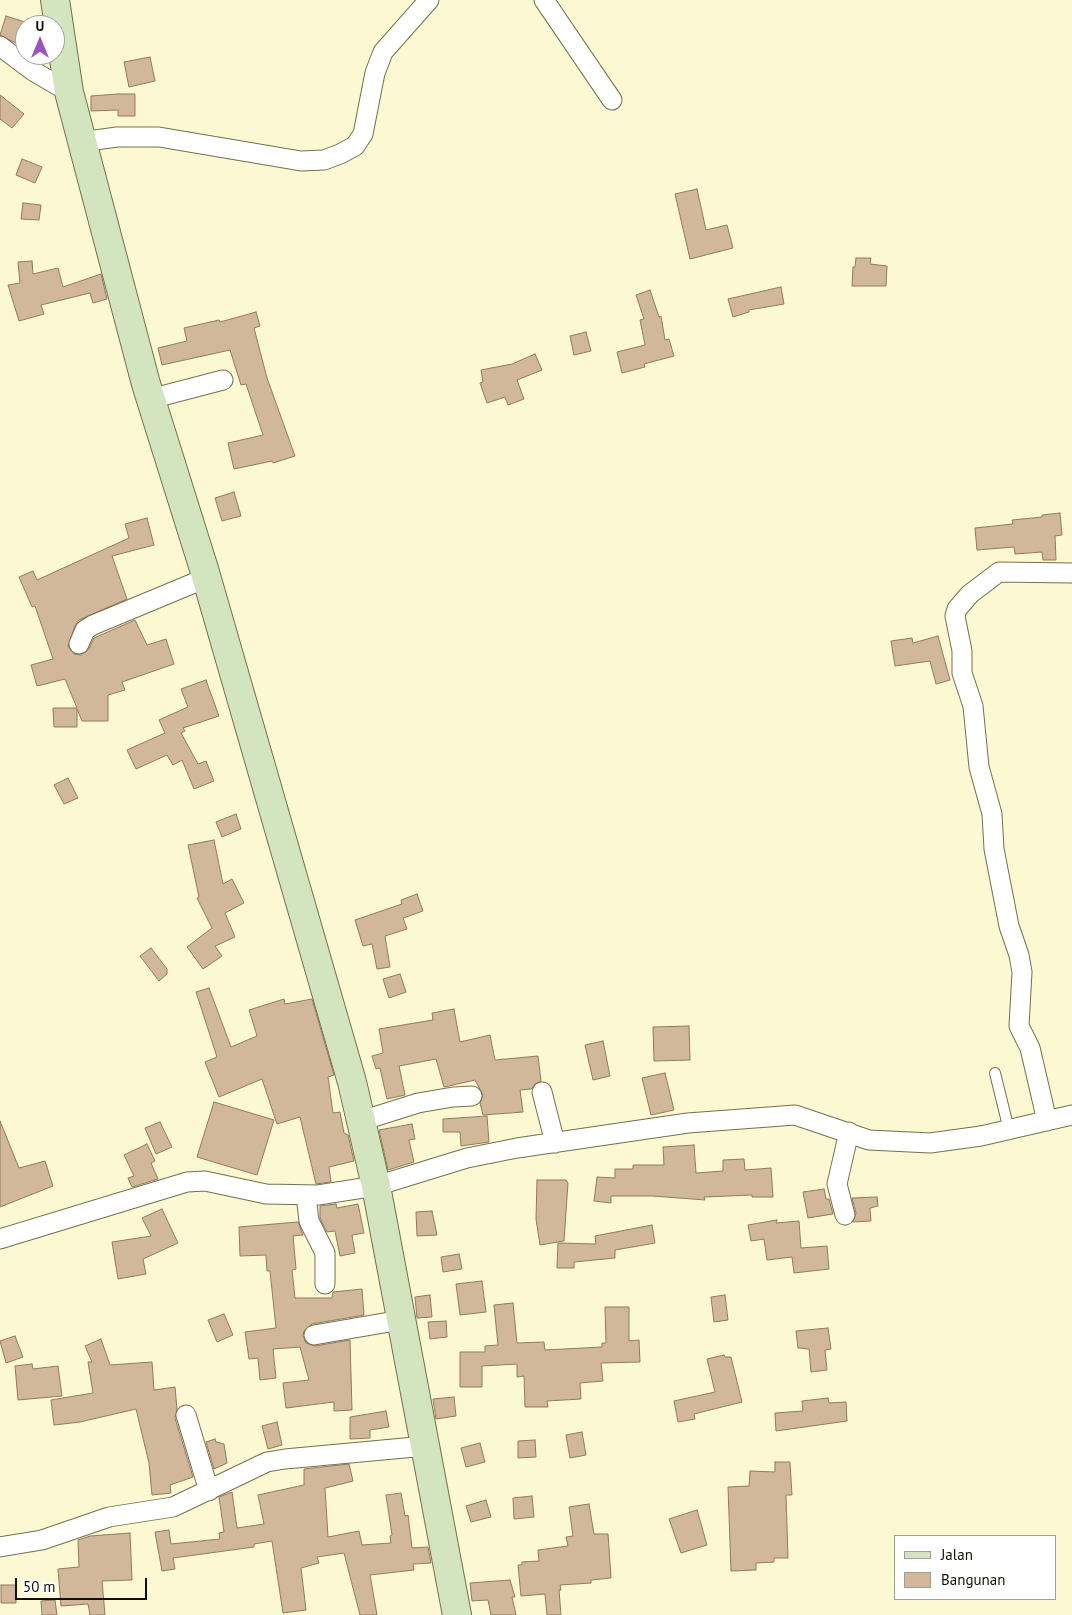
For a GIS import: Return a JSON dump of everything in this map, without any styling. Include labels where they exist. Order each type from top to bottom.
[{"type":"main road","points":[[55,0],[69,92],[150,399],[206,578],[304,912],[361,1121],[376,1186],[457,1615]]},
{"type":"street","points":[[81,142],[117,137],[160,137],[187,140],[268,157],[301,161],[324,160],[340,154],[354,146],[363,134],[375,73],[383,52],[429,0]]},
{"type":"street","points":[[544,0],[612,100]]},
{"type":"street","points":[[0,46],[33,72],[69,92]]},
{"type":"street","points":[[150,399],[223,380]]},
{"type":"street","points":[[1047,1121],[1030,1048],[1020,1026],[1022,981],[1020,964],[1009,926],[994,849],[992,814],[979,767],[973,706],[962,673],[962,651],[955,616],[961,603],[999,572],[1072,573]]},
{"type":"street","points":[[80,644],[85,630],[92,625],[206,578]]},
{"type":"street","points":[[542,1092],[554,1144]]},
{"type":"street","points":[[361,1121],[418,1103],[472,1096]]},
{"type":"street","points":[[0,1239],[86,1215],[166,1187],[196,1181],[266,1194],[307,1206],[467,1158],[517,1148],[688,1123],[781,1115],[806,1117],[846,1140],[930,1143],[1009,1130],[1072,1116]]},
{"type":"street","points":[[845,1215],[837,1184],[846,1140]]},
{"type":"street","points":[[307,1206],[325,1253],[325,1284]]},
{"type":"street","points":[[314,1334],[401,1320]]},
{"type":"street","points":[[186,1415],[209,1491]]},
{"type":"street","points":[[0,1547],[42,1540],[109,1517],[173,1508],[267,1462],[426,1446]]},
{"type":"lane","points":[[995,1073],[1009,1130]]},
{"type":"building","points":[[6,16],[15,19],[15,43],[0,35]]},
{"type":"building","points":[[150,57],[155,81],[129,87],[124,62]]},
{"type":"building","points":[[135,94],[135,116],[118,116],[118,110],[91,111],[91,96]]},
{"type":"building","points":[[0,95],[24,114],[12,128],[0,119]]},
{"type":"building","points":[[22,159],[42,167],[35,183],[16,175]]},
{"type":"building","points":[[697,189],[706,230],[727,225],[733,248],[690,259],[675,194]]},
{"type":"building","points":[[23,203],[41,205],[39,220],[21,219]]},
{"type":"building","points":[[856,258],[871,258],[870,264],[887,266],[886,286],[852,286],[853,267],[855,267]]},
{"type":"building","points":[[32,261],[33,274],[58,268],[63,287],[101,274],[107,299],[93,303],[90,293],[41,305],[44,314],[19,321],[8,285],[20,283],[18,262]]},
{"type":"building","points":[[781,287],[784,304],[749,310],[749,312],[733,317],[728,299]]},
{"type":"building","points":[[650,290],[659,317],[661,316],[665,340],[669,339],[674,356],[644,364],[645,367],[622,373],[617,352],[645,345],[640,320],[644,319],[636,295]]},
{"type":"building","points":[[256,312],[260,326],[254,328],[267,378],[295,456],[273,463],[272,461],[234,469],[228,443],[263,435],[246,384],[241,385],[230,350],[162,365],[158,348],[187,341],[184,328],[219,320],[220,322]]},
{"type":"building","points":[[586,332],[591,351],[574,355],[570,336]]},
{"type":"building","points":[[535,354],[542,370],[517,380],[524,399],[508,405],[505,397],[487,403],[480,383],[483,382],[481,370],[512,364]]},
{"type":"building","points":[[234,492],[241,516],[222,521],[215,498]]},
{"type":"building","points":[[1060,513],[1062,535],[1055,536],[1056,560],[1043,560],[1042,552],[1015,554],[1014,547],[977,550],[975,528],[1013,524],[1012,520]]},
{"type":"building","points":[[147,518],[154,545],[112,556],[127,599],[79,620],[68,646],[74,654],[81,655],[89,649],[94,638],[135,620],[147,645],[166,639],[174,664],[122,682],[125,690],[108,695],[108,721],[82,721],[77,709],[77,727],[54,727],[53,708],[77,708],[65,679],[37,686],[31,665],[53,659],[35,606],[32,607],[19,577],[33,571],[37,580],[129,538],[125,524]]},
{"type":"building","points":[[938,636],[950,680],[936,684],[930,661],[895,666],[891,641],[912,638],[913,643]]},
{"type":"building","points":[[206,680],[219,716],[183,728],[185,731],[181,733],[198,764],[206,761],[214,781],[194,789],[182,760],[173,765],[167,755],[136,769],[127,750],[165,733],[159,720],[188,707],[181,689]]},
{"type":"building","points":[[68,778],[78,798],[64,804],[54,785]]},
{"type":"building","points":[[236,814],[241,829],[222,837],[216,822]]},
{"type":"building","points":[[214,840],[223,884],[232,879],[244,903],[225,913],[235,937],[215,946],[222,956],[203,969],[187,947],[212,928],[197,898],[199,897],[188,845]]},
{"type":"building","points":[[417,894],[423,911],[403,918],[407,929],[385,936],[390,967],[377,969],[372,944],[363,946],[355,920],[402,904],[401,900]]},
{"type":"building","points":[[151,948],[167,969],[167,974],[159,981],[140,956]]},
{"type":"building","points":[[400,974],[406,992],[389,998],[383,979]]},
{"type":"building","points":[[209,988],[231,1047],[257,1036],[249,1010],[284,999],[285,1004],[312,999],[334,1075],[328,1077],[333,1113],[340,1112],[344,1133],[348,1135],[354,1161],[329,1167],[331,1182],[316,1184],[300,1117],[277,1124],[262,1079],[219,1097],[205,1062],[217,1057],[196,992]]},
{"type":"building","points":[[454,1009],[460,1042],[490,1035],[495,1060],[538,1056],[541,1081],[531,1089],[520,1090],[523,1112],[483,1115],[480,1103],[483,1095],[475,1080],[444,1087],[436,1059],[399,1066],[405,1095],[387,1099],[380,1068],[376,1069],[372,1056],[383,1053],[379,1029],[433,1020],[432,1013]]},
{"type":"building","points":[[689,1026],[690,1060],[654,1061],[653,1027]]},
{"type":"building","points":[[603,1041],[610,1076],[593,1080],[585,1045]]},
{"type":"building","points":[[665,1073],[674,1110],[651,1115],[642,1078]]},
{"type":"building","points":[[214,1102],[274,1120],[257,1175],[197,1157]]},
{"type":"building","points":[[487,1116],[489,1142],[461,1146],[460,1132],[443,1132],[443,1119]]},
{"type":"building","points":[[0,1121],[19,1168],[45,1161],[53,1186],[0,1207]]},
{"type":"building","points":[[160,1122],[172,1147],[156,1154],[145,1128]]},
{"type":"building","points":[[412,1124],[415,1139],[409,1140],[414,1162],[388,1170],[379,1130]]},
{"type":"building","points":[[147,1144],[155,1161],[151,1163],[158,1179],[132,1187],[128,1178],[134,1176],[124,1155]]},
{"type":"building","points":[[694,1145],[696,1173],[723,1171],[723,1160],[744,1159],[745,1170],[771,1168],[773,1197],[752,1197],[752,1195],[704,1197],[705,1200],[653,1196],[611,1196],[611,1203],[594,1201],[597,1177],[615,1178],[615,1169],[633,1169],[633,1165],[664,1165],[663,1147]]},
{"type":"building","points":[[537,1180],[566,1180],[568,1183],[564,1241],[540,1245],[536,1219]]},
{"type":"building","points":[[824,1189],[826,1199],[829,1199],[833,1214],[808,1218],[803,1192]]},
{"type":"building","points":[[877,1197],[878,1206],[870,1208],[871,1221],[853,1222],[856,1213],[852,1198]]},
{"type":"building","points":[[336,1204],[337,1208],[358,1204],[364,1233],[352,1235],[355,1253],[340,1256],[335,1231],[327,1232],[320,1218],[320,1206]]},
{"type":"building","points":[[162,1209],[178,1243],[143,1259],[146,1274],[118,1279],[112,1242],[151,1236],[142,1218]]},
{"type":"building","points":[[432,1211],[437,1235],[417,1236],[416,1212]]},
{"type":"building","points":[[777,1220],[776,1223],[799,1221],[801,1248],[827,1246],[829,1269],[794,1273],[792,1257],[767,1260],[764,1239],[751,1241],[748,1225]]},
{"type":"building","points":[[298,1222],[303,1235],[293,1236],[296,1269],[292,1270],[295,1298],[332,1298],[333,1292],[362,1289],[364,1315],[312,1324],[304,1331],[303,1336],[306,1343],[315,1346],[350,1340],[352,1410],[334,1411],[334,1402],[286,1408],[283,1383],[309,1380],[300,1347],[273,1349],[276,1378],[260,1380],[258,1358],[249,1359],[245,1332],[276,1328],[270,1271],[267,1271],[266,1255],[240,1256],[239,1227]]},
{"type":"building","points":[[652,1225],[655,1243],[615,1250],[615,1258],[574,1262],[574,1268],[557,1268],[558,1243],[596,1244],[595,1236]]},
{"type":"building","points":[[459,1254],[462,1269],[443,1272],[441,1257]]},
{"type":"building","points":[[482,1281],[486,1312],[460,1315],[456,1284]]},
{"type":"building","points":[[430,1295],[432,1317],[417,1318],[415,1297]]},
{"type":"building","points":[[725,1295],[728,1320],[714,1322],[711,1297]]},
{"type":"building","points":[[513,1303],[517,1343],[544,1342],[545,1350],[602,1347],[602,1343],[606,1343],[605,1307],[629,1307],[629,1341],[639,1340],[640,1362],[601,1363],[603,1381],[580,1383],[581,1399],[547,1401],[548,1407],[525,1407],[524,1376],[517,1377],[517,1364],[482,1366],[482,1387],[460,1387],[460,1352],[485,1352],[485,1346],[498,1345],[494,1305]]},
{"type":"building","points":[[224,1314],[233,1335],[217,1342],[208,1320]]},
{"type":"building","points":[[446,1321],[447,1337],[430,1339],[428,1322]]},
{"type":"building","points":[[828,1328],[831,1349],[825,1350],[827,1370],[811,1372],[809,1349],[798,1348],[796,1331]]},
{"type":"building","points":[[15,1336],[23,1357],[6,1363],[0,1341]]},
{"type":"building","points":[[101,1339],[110,1365],[152,1362],[154,1390],[175,1387],[177,1409],[175,1418],[193,1477],[170,1485],[171,1493],[152,1495],[149,1463],[136,1409],[80,1422],[54,1425],[51,1400],[93,1393],[88,1362],[92,1362],[85,1346]]},
{"type":"building","points":[[724,1355],[725,1357],[731,1357],[742,1402],[694,1414],[695,1419],[678,1422],[674,1401],[715,1392],[707,1359]]},
{"type":"building","points":[[32,1364],[33,1369],[58,1366],[62,1396],[18,1400],[15,1366]]},
{"type":"building","points":[[454,1397],[456,1416],[436,1419],[433,1399]]},
{"type":"building","points":[[828,1398],[829,1403],[846,1402],[847,1421],[776,1431],[775,1413],[803,1411],[802,1401]]},
{"type":"building","points":[[386,1411],[389,1427],[370,1430],[370,1438],[350,1439],[350,1417]]},
{"type":"building","points":[[277,1422],[282,1445],[268,1449],[262,1426]]},
{"type":"building","points":[[582,1432],[586,1455],[570,1458],[566,1435]]},
{"type":"building","points":[[215,1439],[216,1442],[224,1444],[227,1463],[214,1469],[206,1442]]},
{"type":"building","points":[[535,1440],[536,1457],[518,1458],[518,1441]]},
{"type":"building","points":[[480,1443],[485,1462],[466,1467],[461,1448]]},
{"type":"building","points":[[775,1462],[790,1462],[792,1495],[786,1495],[788,1558],[774,1558],[774,1562],[756,1563],[756,1570],[731,1571],[728,1487],[749,1486],[750,1471],[775,1472]]},
{"type":"building","points":[[349,1464],[353,1481],[325,1488],[328,1537],[359,1531],[362,1545],[391,1543],[390,1536],[392,1535],[386,1495],[401,1493],[405,1516],[408,1515],[412,1548],[428,1547],[431,1563],[413,1564],[414,1570],[370,1575],[377,1615],[360,1615],[344,1553],[317,1557],[319,1563],[301,1568],[306,1610],[283,1613],[272,1541],[254,1544],[254,1547],[173,1558],[175,1569],[162,1571],[155,1532],[169,1530],[171,1544],[220,1539],[219,1533],[224,1532],[219,1497],[232,1492],[237,1528],[264,1524],[258,1495],[304,1485],[304,1469]]},
{"type":"building","points":[[532,1496],[534,1517],[514,1519],[513,1498]]},
{"type":"building","points":[[486,1500],[491,1517],[471,1522],[466,1506]]},
{"type":"building","points":[[589,1504],[594,1534],[608,1534],[611,1578],[591,1580],[591,1583],[560,1585],[561,1615],[547,1615],[545,1594],[521,1596],[518,1565],[522,1565],[522,1562],[539,1561],[538,1550],[568,1546],[566,1537],[573,1536],[569,1507]]},
{"type":"building","points":[[697,1510],[707,1545],[681,1553],[669,1519]]},
{"type":"building","points":[[130,1533],[132,1580],[102,1581],[105,1615],[90,1615],[88,1604],[61,1606],[58,1569],[79,1567],[78,1540],[90,1536]]},
{"type":"building","points":[[510,1580],[515,1597],[512,1597],[516,1615],[491,1615],[488,1600],[472,1601],[470,1583]]},
{"type":"building","points":[[1,1585],[16,1585],[16,1603],[1,1603]]},
{"type":"building","points":[[55,1600],[57,1615],[42,1615],[41,1601]]}]
